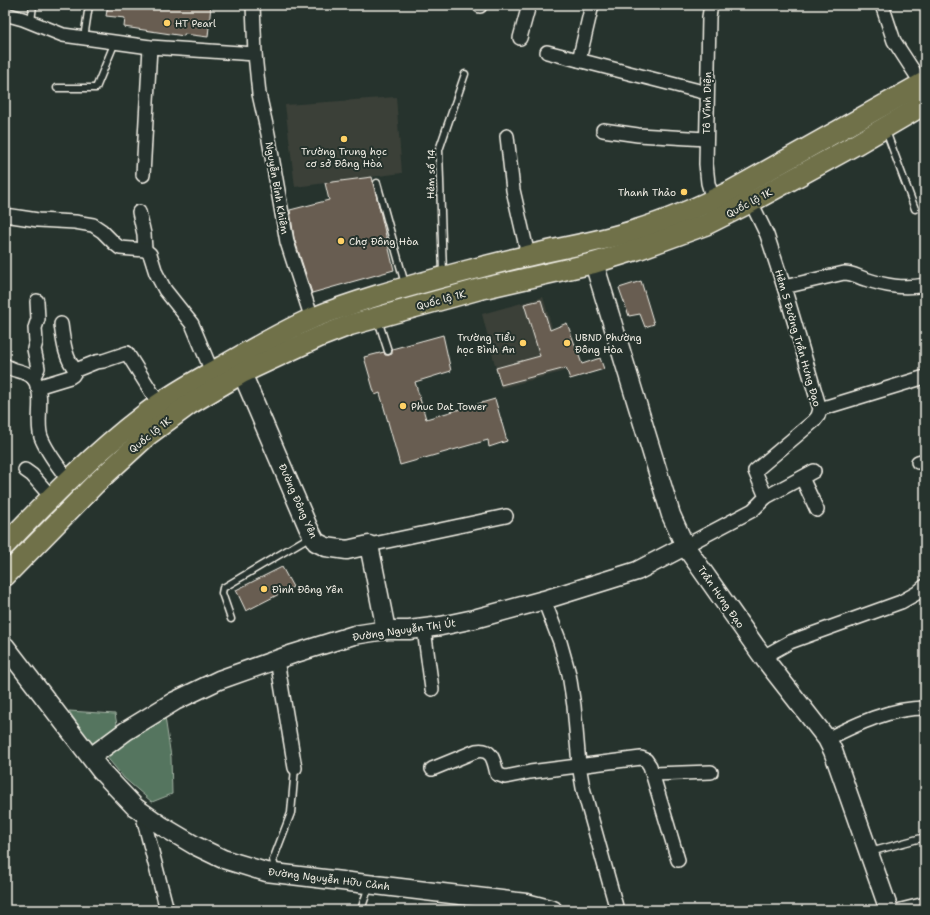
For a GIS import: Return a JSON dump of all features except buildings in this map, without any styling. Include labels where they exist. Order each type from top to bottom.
[{"type":"main road","name":"Quốc lộ 1K","points":[[5,545],[69,481],[144,414],[212,372],[285,331],[343,307],[406,287],[528,255],[588,244],[642,228],[713,200],[923,83]]},
{"type":"main road","name":"Quốc lộ 1K","points":[[5,576],[95,484],[148,435],[190,404],[242,373],[319,337],[350,325],[480,289],[594,263],[669,239],[721,218],[885,128],[925,104]]},
{"type":"main road","points":[[713,200],[721,218]]},
{"type":"main road","points":[[588,244],[594,263]]},
{"type":"main road","points":[[312,319],[319,337]]},
{"type":"street","name":"Nguyễn Bỉnh Khiêm","points":[[253,5],[255,54],[259,94],[268,134],[287,242],[312,319]]},
{"type":"street","points":[[520,38],[529,5]]},
{"type":"street","points":[[579,60],[592,5]]},
{"type":"street","name":"Tô Vĩnh Diện","points":[[711,5],[709,17],[706,164],[708,183],[713,200]]},
{"type":"street","points":[[882,5],[894,41],[923,83]]},
{"type":"street","points":[[5,14],[31,22],[63,35],[150,48],[255,54]]},
{"type":"street","points":[[143,175],[150,48]]},
{"type":"street","points":[[547,52],[707,93]]},
{"type":"street","points":[[603,130],[638,135],[706,139]]},
{"type":"street","points":[[507,136],[513,190],[528,255]]},
{"type":"street","name":"Hẻm 5 Đường Trần Hưng Đạo","points":[[751,202],[766,234],[784,287],[820,409],[818,416],[814,421],[755,471],[766,497]]},
{"type":"street","points":[[138,212],[144,234],[146,250],[150,254],[156,273],[162,285],[192,324],[212,372]]},
{"type":"street","points":[[5,215],[38,220],[75,222],[93,225],[102,231],[120,248],[146,250]]},
{"type":"street","name":"Trần Hưng Đạo","points":[[594,263],[670,515],[685,546],[763,657],[827,739],[833,752],[889,910]]},
{"type":"street","points":[[784,287],[844,273],[852,273],[864,279],[888,286],[905,288],[925,285]]},
{"type":"street","points":[[37,301],[38,319],[35,328],[36,342],[34,349],[38,368],[35,383],[40,409],[40,435],[48,452],[69,481]]},
{"type":"street","points":[[61,324],[64,346],[70,363],[76,370]]},
{"type":"street","points":[[35,383],[70,377],[76,370],[96,362],[127,353],[159,404]]},
{"type":"street","points":[[5,365],[14,370],[25,373],[35,383]]},
{"type":"street","name":"Đường Đông Yên","points":[[242,373],[316,542],[326,547],[347,550],[370,545]]},
{"type":"street","points":[[820,409],[925,377]]},
{"type":"street","points":[[25,470],[32,475],[52,498]]},
{"type":"street","points":[[685,546],[753,510],[766,497],[814,471]]},
{"type":"street","points":[[802,478],[817,510]]},
{"type":"street","points":[[386,630],[370,545],[506,516]]},
{"type":"street","name":"Đường Nguyễn Thị Út","points":[[91,757],[126,731],[190,693],[219,680],[354,636],[386,630],[424,629],[474,619],[544,600],[637,571],[685,546]]},
{"type":"street","points":[[763,657],[790,642],[901,602],[917,593],[925,586]]},
{"type":"street","points":[[544,600],[560,642],[569,674],[583,788],[617,910]]},
{"type":"street","points":[[424,629],[432,689]]},
{"type":"street","name":"Đường Nguyễn Hữu Cảnh","points":[[5,646],[101,771],[135,807],[194,846],[223,859],[276,874],[526,903],[554,910]]},
{"type":"street","points":[[277,660],[295,768]]},
{"type":"street","points":[[827,739],[851,727],[896,711],[925,708]]},
{"type":"street","points":[[432,769],[476,751],[483,750],[488,752],[492,757],[497,774],[505,777],[579,765],[641,758],[646,760],[653,774],[658,797],[678,860]]},
{"type":"street","points":[[653,774],[711,772]]},
{"type":"street","points":[[142,812],[167,910]]},
{"type":"street","points":[[901,910],[925,904]]},
{"type":"lane","points":[[31,22],[33,5]]},
{"type":"lane","points":[[84,38],[88,5]]},
{"type":"lane","points":[[57,88],[96,88],[114,42]]},
{"type":"lane","name":"Hẻm số 14","points":[[443,277],[439,150],[465,74]]},
{"type":"lane","points":[[885,128],[915,209]]},
{"type":"lane","points":[[376,183],[406,287]]},
{"type":"lane","points":[[377,318],[388,351]]},
{"type":"lane","points":[[231,619],[222,593],[223,588],[312,535]]},
{"type":"lane","points":[[276,874],[273,860],[291,813],[295,768]]},
{"type":"lane","points":[[869,852],[925,837]]},
{"type":"lane","points":[[361,910],[370,885]]},
{"type":"shaded area","name":"Trường Trung học cơ sở Đông Hòa","points":[[396,97],[402,173],[295,187],[285,105]]},
{"type":"shaded area","name":"Trường Tiểu học Bình An","points":[[543,297],[565,371],[501,388],[482,314]]},
{"type":"green space","points":[[69,711],[115,714],[118,730],[92,747]]},
{"type":"green space","points":[[165,717],[171,757],[172,794],[152,802],[124,778],[105,755]]},
{"type":"place","name":"HT Pearl","points":[[167,23]]},
{"type":"place","name":"Trường Trung học cơ sở Đông Hòa","points":[[344,139]]},
{"type":"place","name":"Thanh Thảo","points":[[684,192]]},
{"type":"place","name":"Chợ Đông Hòa","points":[[341,241]]},
{"type":"place","name":"Trường Tiểu học Bình An","points":[[523,343]]},
{"type":"place","name":"UBND Phường Đông Hòa","points":[[567,343]]},
{"type":"place","name":"Phuc Dat Tower","points":[[403,406]]},
{"type":"place","name":"Đình Đông Yên","points":[[264,589]]}]
